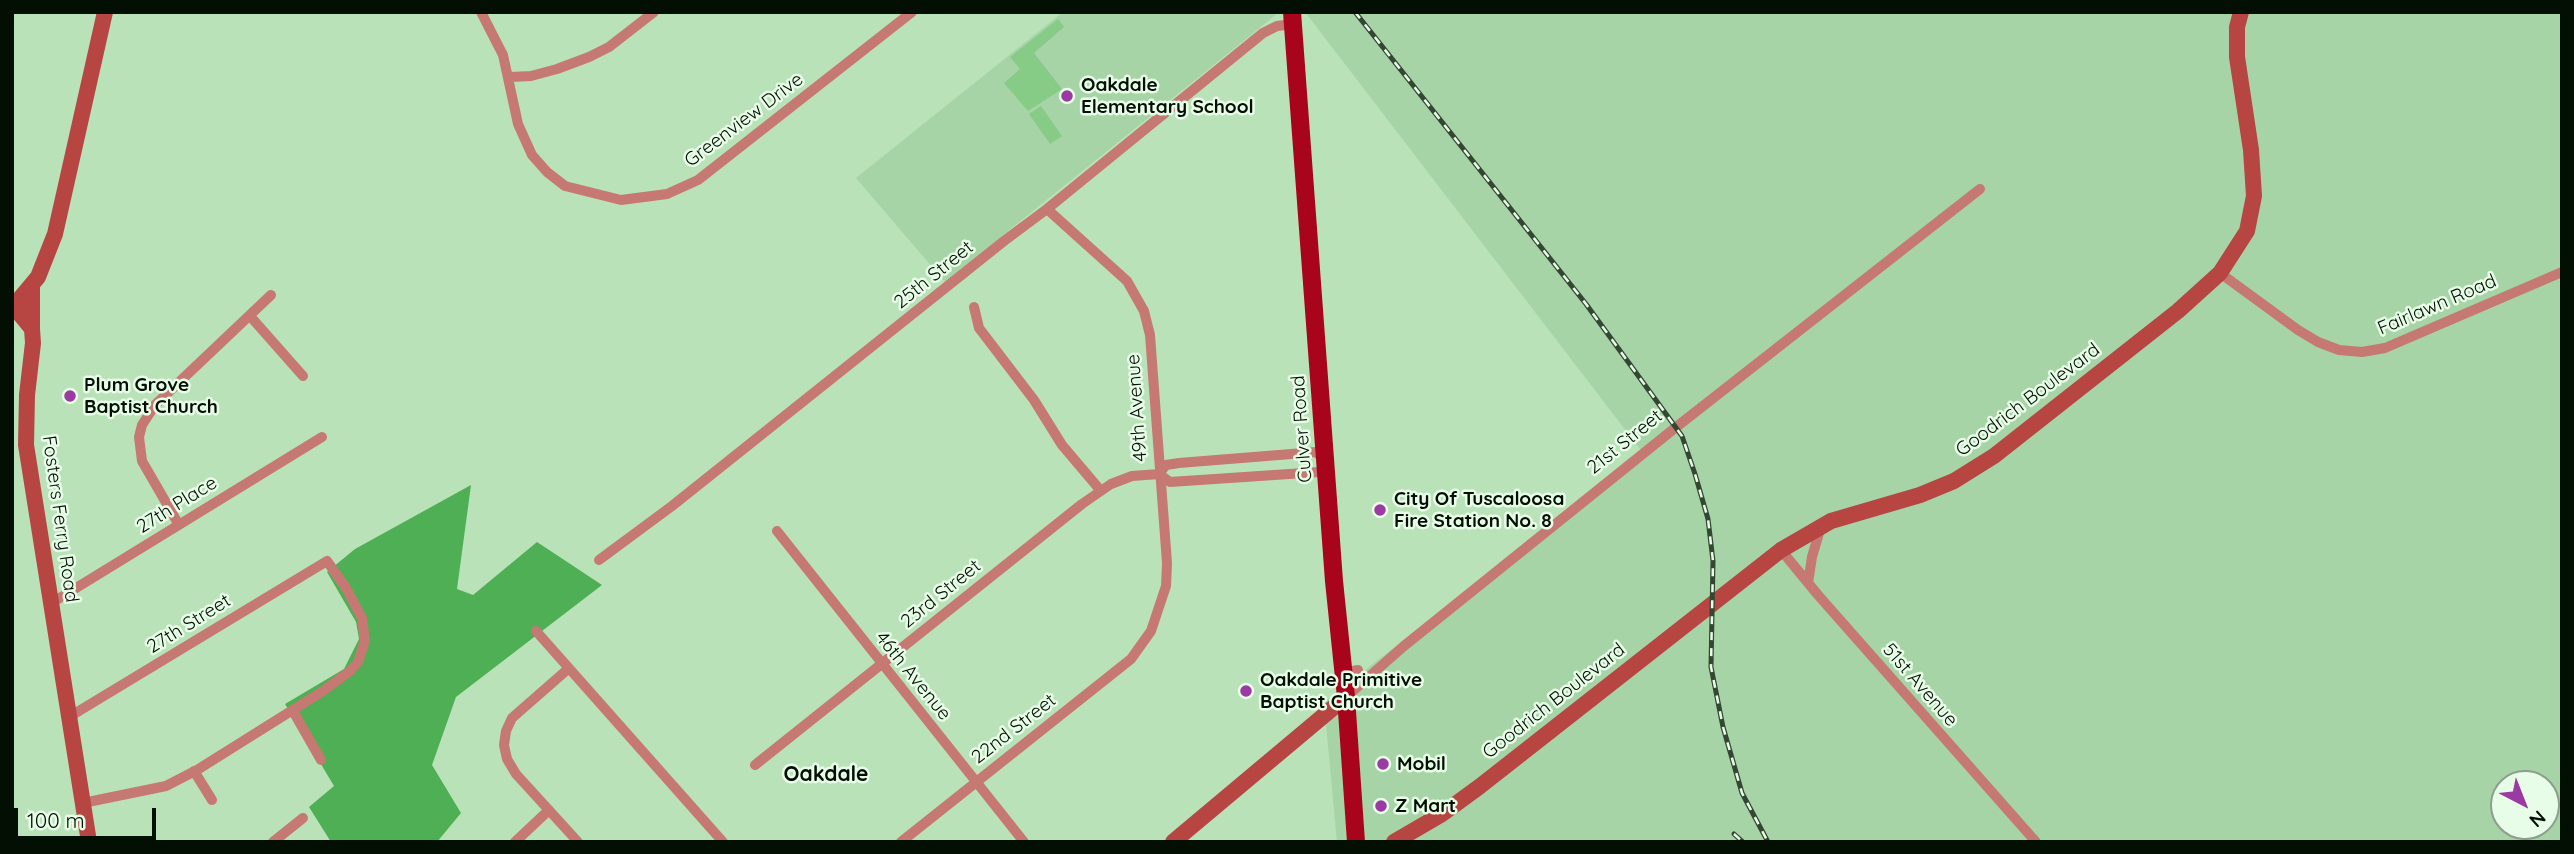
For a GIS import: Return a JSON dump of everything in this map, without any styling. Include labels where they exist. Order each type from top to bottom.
[{"type":"main road","name":"Culver Road","points":[[1293,18],[1334,581],[1350,671],[1346,697],[1356,842]]},
{"type":"street","points":[[32,329],[13,308],[41,271],[55,234],[105,12]]},
{"type":"street","name":"Greenview Drive","points":[[481,12],[499,45],[510,77],[518,124],[526,145],[539,164],[556,179],[576,190],[610,198],[633,199],[655,197],[678,190],[716,167],[912,12]]},
{"type":"street","points":[[510,77],[544,73],[589,57],[609,47],[654,12]]},
{"type":"street","name":"25th Street","points":[[599,559],[672,506],[1047,209],[1263,33],[1293,18]]},
{"type":"street","name":"Goodrich Boulevard","points":[[1394,842],[1442,814],[1479,787],[1781,550],[1821,526],[1853,513],[1920,495],[1974,469],[2178,311],[2220,273],[2247,231],[2254,196],[2251,150],[2237,57],[2239,20]]},
{"type":"street","name":"21st Street","points":[[1173,842],[1404,646],[1675,428],[1980,189]]},
{"type":"street","name":"49th Avenue","points":[[1047,209],[1119,272],[1140,301],[1150,335],[1167,575],[1160,609],[1145,640]]},
{"type":"street","name":"Fairlawn Road","points":[[2220,273],[2298,330],[2339,350],[2362,352],[2385,348],[2562,272]]},
{"type":"street","name":"Fosters Ferry Road","points":[[32,286],[33,343],[27,396],[26,444],[89,842]]},
{"type":"street","points":[[179,525],[142,461],[139,437],[142,425],[155,405],[271,295]]},
{"type":"street","points":[[974,307],[979,328],[1034,400],[1062,445],[1101,491]]},
{"type":"street","points":[[250,316],[303,376]]},
{"type":"street","name":"27th Place","points":[[50,604],[322,437]]},
{"type":"street","name":"23rd Street","points":[[755,765],[1101,491],[1121,480],[1132,476],[1159,474],[1170,482],[1319,472],[1327,462],[1317,452],[1179,463],[1166,465],[1159,474]]},
{"type":"street","points":[[1808,583],[1811,557],[1821,526]]},
{"type":"street","name":"46th Avenue","points":[[777,531],[1024,842]]},
{"type":"street","name":"51st Avenue","points":[[1781,550],[2036,842]]},
{"type":"street","name":"27th Street","points":[[69,717],[327,561],[362,618],[365,641],[358,662],[341,678],[293,711]]},
{"type":"street","points":[[536,631],[723,842]]},
{"type":"street","name":"22nd Street","points":[[901,842],[1105,682],[1131,659],[1145,640]]},
{"type":"street","points":[[568,669],[512,718],[504,745],[507,759],[516,774],[578,842]]},
{"type":"street","points":[[83,803],[166,786],[293,711],[321,760]]},
{"type":"street","points":[[194,771],[212,800]]},
{"type":"street","points":[[514,842],[550,810]]},
{"type":"street","points":[[273,842],[303,818]]},
{"type":"shaded area","name":"Oakdale Elementary School","points":[[1063,12],[1278,13],[945,282],[856,178]]},
{"type":"shaded area","points":[[1305,12],[2562,12],[2562,842],[1337,842],[1324,702],[1643,453]]},
{"type":"shaded area","points":[[1058,19],[1064,27],[1034,53],[1062,89],[1028,111],[1004,83],[1020,69],[1010,57]]},
{"type":"shaded area","points":[[1041,106],[1062,136],[1050,144],[1029,114]]},
{"type":"green space","points":[[471,485],[457,589],[473,595],[537,542],[602,585],[456,697],[432,765],[461,813],[437,842],[331,842],[309,807],[334,786],[285,704],[344,669],[359,639],[356,622],[327,572],[355,549]]},
{"type":"railway","points":[[1355,12],[1586,304],[1682,436],[1708,519],[1713,561],[1711,667],[1723,727],[1742,793],[1768,842]]},
{"type":"railway","points":[[1734,834],[1743,842]]},
{"type":"place","name":"Oakdale Elementary School","points":[[1067,96]]},
{"type":"place","name":"Plum Grove Baptist Church","points":[[70,396]]},
{"type":"place","name":"City Of Tuscaloosa Fire Station No. 8","points":[[1380,510]]},
{"type":"place","name":"Oakdale Primitive Baptist Church","points":[[1246,691]]},
{"type":"place","name":"Mobil","points":[[1383,764]]},
{"type":"place","name":"Z Mart","points":[[1381,806]]},
{"type":"district","name":"Oakdale","points":[[826,775]]}]
